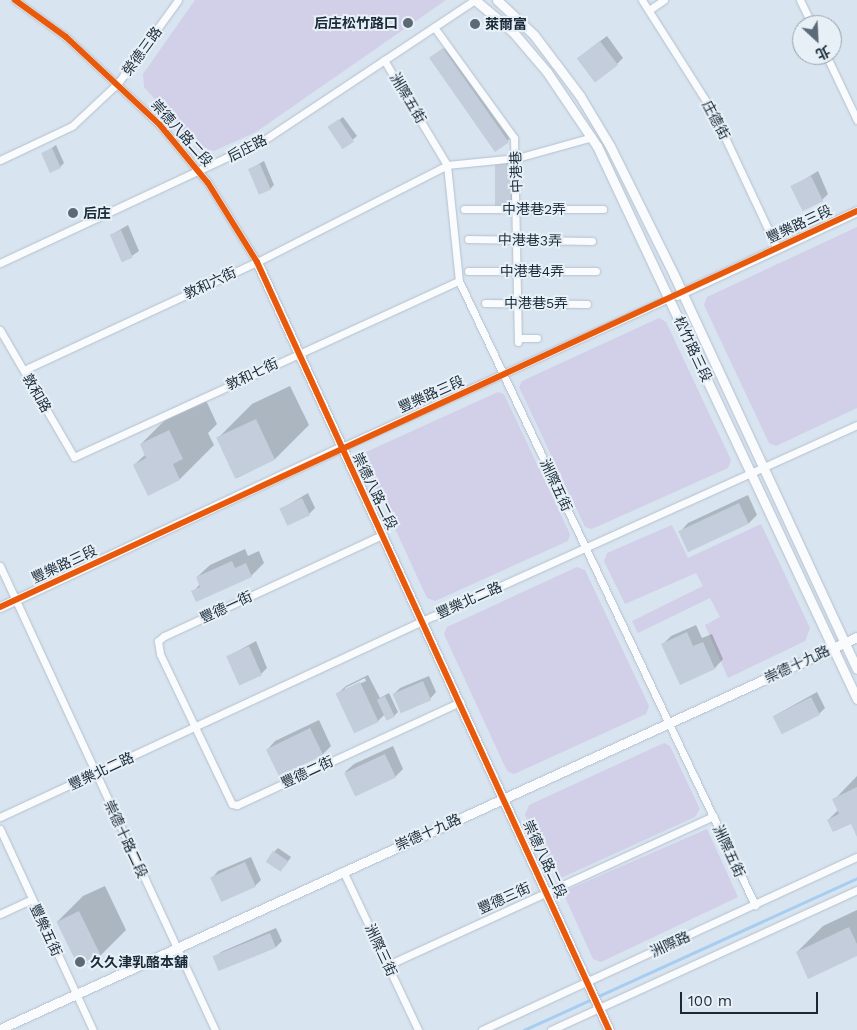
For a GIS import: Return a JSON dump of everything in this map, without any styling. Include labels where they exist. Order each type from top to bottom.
[{"type":"street","name":"崇德八路二段","points":[[15,0],[66,37],[118,83],[200,172],[257,262],[340,448],[423,621],[610,1030]]},
{"type":"street","name":"榮德三路","points":[[0,160],[72,126],[118,83],[178,0]]},
{"type":"street","name":"后庄路","points":[[0,263],[200,172],[264,140],[475,0]]},
{"type":"street","name":"松竹路三段","points":[[475,0],[513,32],[547,72],[592,137],[857,699]]},
{"type":"street","name":"松竹路三段","points":[[497,0],[534,35],[589,110],[644,213],[857,669]]},
{"type":"street","name":"庄德街","points":[[642,0],[713,112],[777,248]]},
{"type":"street","points":[[649,10],[664,0]]},
{"type":"street","points":[[800,0],[807,15]]},
{"type":"street","name":"中港巷","points":[[434,27],[514,138],[517,158],[518,340],[537,338]]},
{"type":"street","name":"洲際五街","points":[[384,60],[447,165],[459,281],[505,374],[755,906]]},
{"type":"street","points":[[831,65],[857,120]]},
{"type":"street","points":[[447,165],[517,158],[592,137]]},
{"type":"street","name":"敦和六街","points":[[24,370],[257,262],[447,165]]},
{"type":"street","name":"中港巷2弄","points":[[464,209],[603,209]]},
{"type":"street","name":"豐樂路三段","points":[[0,607],[340,448],[682,293],[857,211]]},
{"type":"street","name":"中港巷3弄","points":[[468,239],[592,241]]},
{"type":"street","name":"中港巷4弄","points":[[468,271],[596,271]]},
{"type":"street","name":"敦和七街","points":[[74,457],[297,353],[459,281]]},
{"type":"street","name":"中港巷5弄","points":[[485,303],[587,304]]},
{"type":"street","name":"敦和路","points":[[0,330],[74,457]]},
{"type":"street","name":"豐樂北二路","points":[[0,817],[423,621],[857,425]]},
{"type":"street","name":"豐德一街","points":[[194,727],[160,654],[158,641],[382,534]]},
{"type":"street","name":"崇德十路二段","points":[[0,566],[215,1030]]},
{"type":"street","name":"崇德十九路","points":[[0,1029],[344,870],[857,637]]},
{"type":"street","name":"豐德二街","points":[[194,727],[229,802],[238,805],[460,702]]},
{"type":"street","name":"豐德三街","points":[[388,965],[713,816]]},
{"type":"street","name":"豐樂五街","points":[[0,829],[92,1030]]},
{"type":"street","name":"洲際路","points":[[482,1030],[755,906],[857,857]]},
{"type":"street","name":"洲際三街","points":[[344,870],[418,1030]]},
{"type":"street","name":"洲際路","points":[[551,1030],[596,1001],[857,890]]},
{"type":"street","points":[[0,914],[32,899]]},
{"type":"shaded area","points":[[195,0],[446,0],[256,132],[214,151],[198,147],[144,87],[143,74]]},
{"type":"shaded area","points":[[857,227],[857,408],[776,446],[769,443],[704,305],[707,297]]},
{"type":"shaded area","points":[[659,318],[666,322],[731,460],[728,468],[592,529],[585,527],[519,387],[522,381]]},
{"type":"shaded area","points":[[498,392],[504,394],[570,534],[568,541],[435,601],[427,598],[363,459],[366,452]]},
{"type":"shaded area","points":[[761,524],[810,628],[805,641],[728,678],[705,625],[720,617],[710,598],[638,633],[632,621],[703,586],[696,573],[625,604],[604,561],[607,553],[672,525],[688,558]]},
{"type":"shaded area","points":[[577,567],[585,570],[649,706],[646,714],[514,774],[507,771],[444,634],[447,627]]},
{"type":"shaded area","points":[[664,743],[670,746],[700,809],[695,817],[561,878],[555,876],[525,815],[529,805]]},
{"type":"shaded area","points":[[707,829],[738,897],[601,962],[593,959],[565,897],[567,890]]},
{"type":"building","points":[[600,41],[618,65],[595,82],[577,58]]},
{"type":"building","points":[[443,48],[509,142],[495,152],[429,58]]},
{"type":"building","points":[[339,119],[354,141],[342,149],[327,127]]},
{"type":"building","points":[[52,148],[61,168],[50,173],[41,153]]},
{"type":"building","points":[[260,164],[271,190],[259,195],[248,169]]},
{"type":"building","points":[[495,164],[511,164],[511,206],[495,206]]},
{"type":"building","points":[[811,176],[823,201],[803,211],[790,186]]},
{"type":"building","points":[[121,230],[133,258],[122,262],[110,235]]},
{"type":"building","points":[[256,419],[275,460],[235,478],[216,438]]},
{"type":"building","points":[[169,430],[183,459],[173,464],[180,480],[148,496],[133,465],[146,458],[140,444]]},
{"type":"building","points":[[302,498],[310,515],[287,526],[279,509]]},
{"type":"building","points":[[739,503],[749,524],[688,552],[678,531]]},
{"type":"building","points":[[232,561],[235,568],[246,563],[252,577],[196,602],[191,591],[200,587],[196,577]]},
{"type":"building","points":[[687,632],[693,646],[703,642],[715,669],[680,685],[661,644]]},
{"type":"building","points":[[249,646],[262,675],[239,685],[226,656]]},
{"type":"building","points":[[423,681],[431,700],[401,713],[393,694]]},
{"type":"building","points":[[360,682],[379,722],[354,733],[336,693]]},
{"type":"building","points":[[385,696],[395,717],[387,721],[377,700]]},
{"type":"building","points":[[811,697],[820,715],[782,734],[773,717]]},
{"type":"building","points":[[310,728],[323,755],[279,776],[266,749]]},
{"type":"building","points":[[385,754],[396,778],[355,797],[344,773]]},
{"type":"building","points":[[857,787],[857,837],[851,824],[833,832],[827,820],[839,814],[832,799]]},
{"type":"building","points":[[273,851],[288,861],[281,872],[266,862]]},
{"type":"building","points":[[245,862],[256,887],[221,902],[210,877]]},
{"type":"building","points":[[79,911],[101,957],[79,968],[57,922]]},
{"type":"building","points":[[849,927],[857,944],[857,956],[808,979],[796,952]]},
{"type":"building","points":[[270,933],[276,948],[219,971],[213,956]]},
{"type":"waterway","points":[[524,1030],[857,878]]},
{"type":"cycle path","points":[[15,0],[66,37],[160,125],[208,183],[257,262],[609,1030]]},
{"type":"cycle path","points":[[0,607],[857,211]]},
{"type":"place","name":"后庄松竹路口","points":[[408,23]]},
{"type":"place","name":"萊爾富","points":[[475,24]]},
{"type":"place","name":"后庄","points":[[73,213]]},
{"type":"place","name":"久久津乳酪本舖","points":[[80,962]]}]
